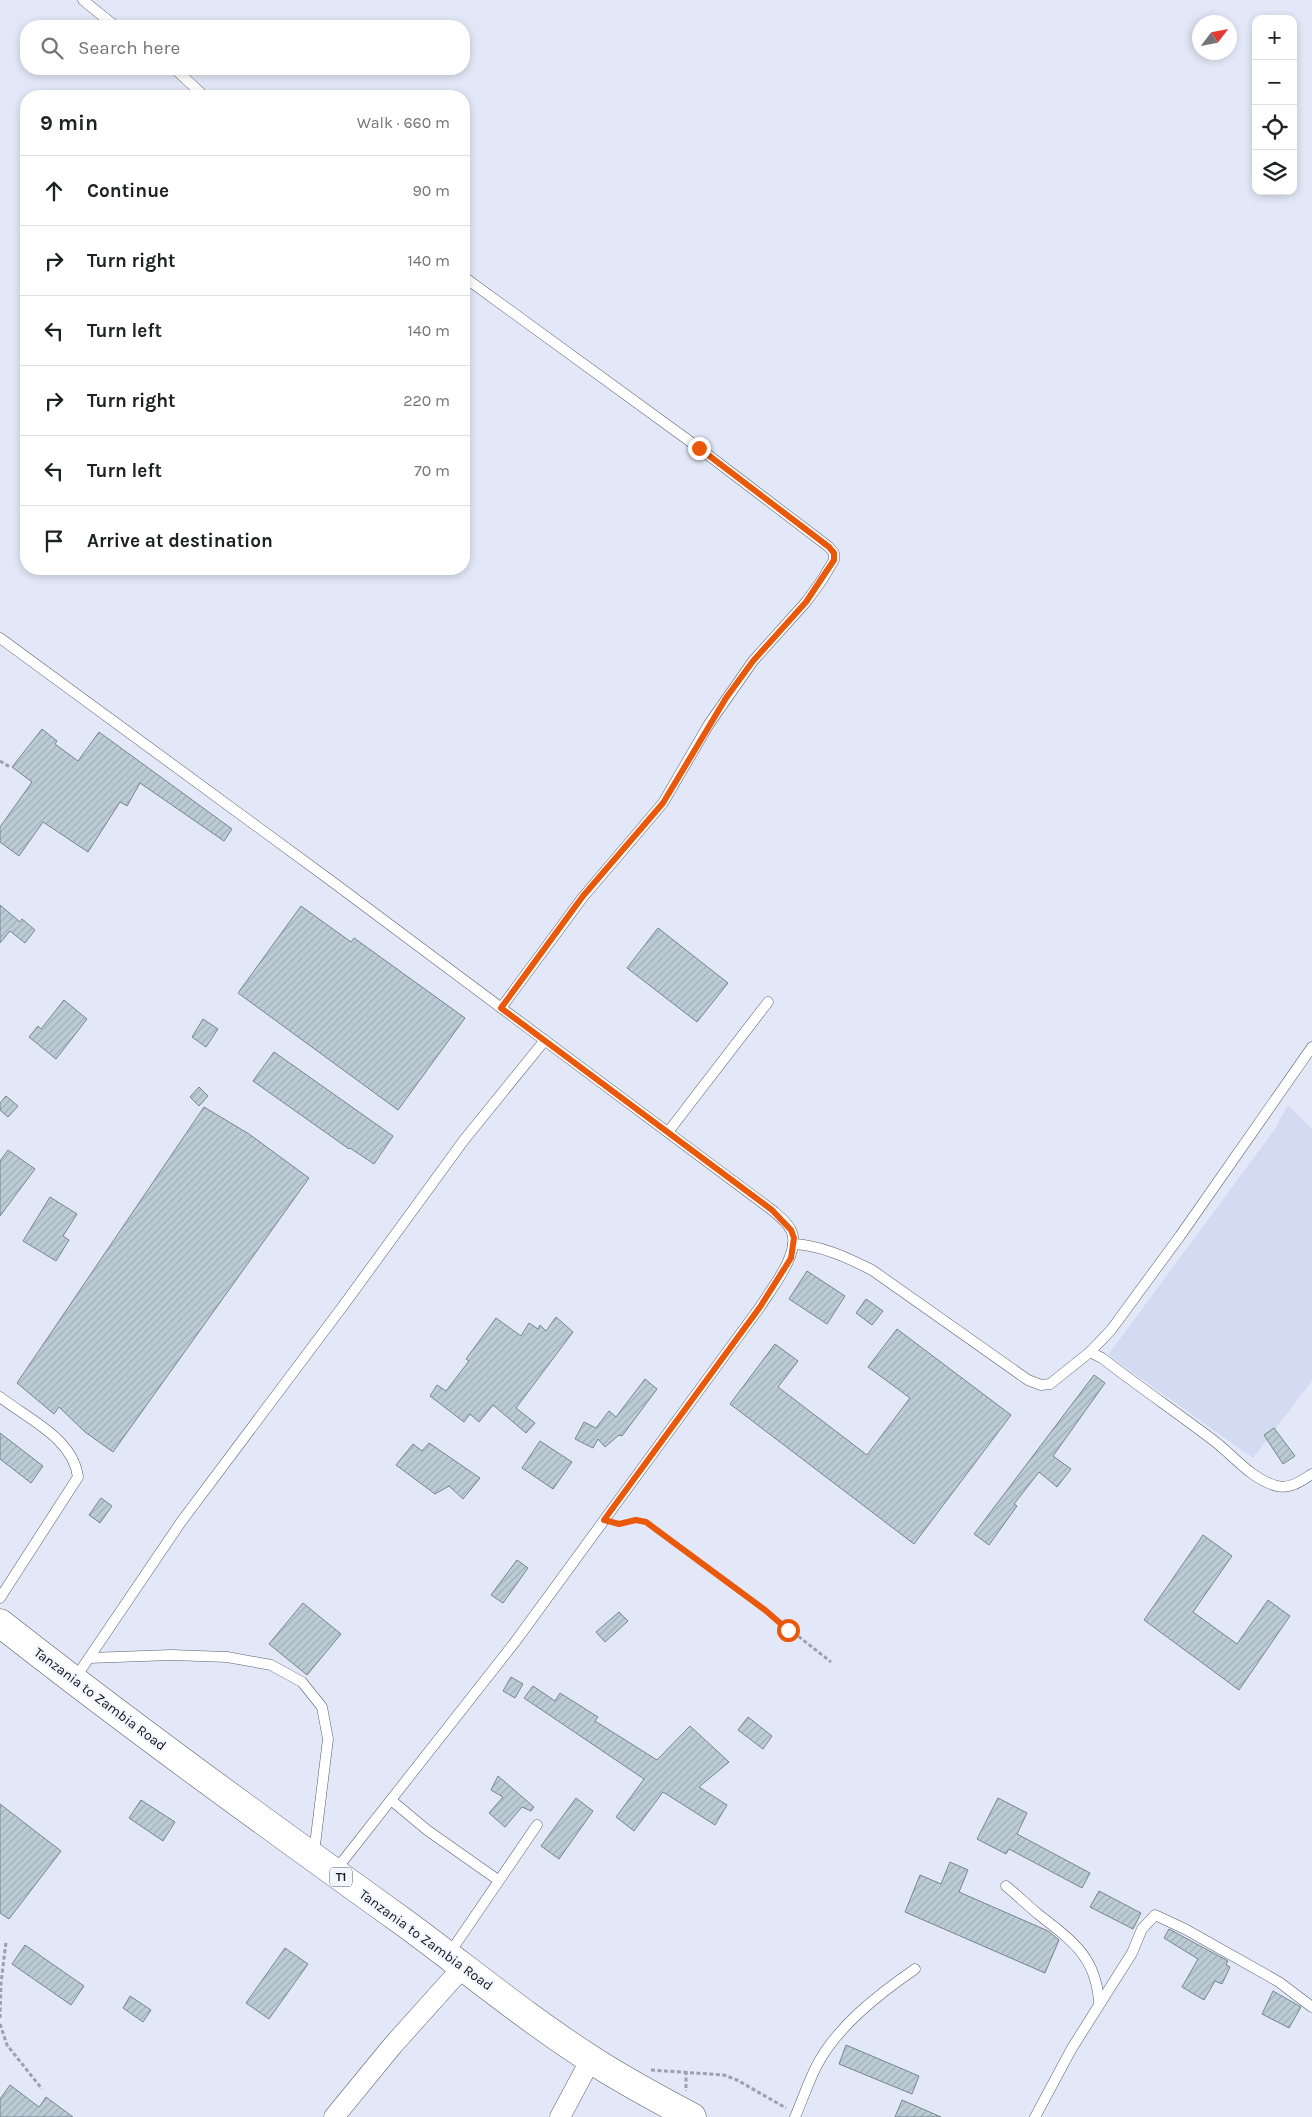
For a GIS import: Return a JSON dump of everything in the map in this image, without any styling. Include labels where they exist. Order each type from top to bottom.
[{"type":"highway","name":"Tanzania to Zambia Road","points":[[0,1624],[73,1681],[590,2059],[692,2117]]},
{"type":"street","points":[[334,2117],[393,2045],[456,1961]]},
{"type":"street","points":[[560,2117],[590,2059]]},
{"type":"lane","points":[[83,0],[108,20]]},
{"type":"lane","points":[[181,75],[198,90]]},
{"type":"lane","points":[[470,282],[699,448],[822,541],[834,553],[834,560],[806,602],[753,661],[726,698],[663,803],[583,896],[501,1008]]},
{"type":"lane","points":[[0,638],[130,735],[230,806],[772,1210],[791,1230],[794,1238],[791,1258],[760,1307],[515,1642],[391,1800],[324,1864]]},
{"type":"lane","points":[[668,1132],[768,1002]]},
{"type":"lane","points":[[73,1681],[186,1515],[349,1299],[464,1140],[545,1040]]},
{"type":"lane","points":[[793,1244],[814,1246],[848,1258],[872,1270],[1028,1380],[1041,1385],[1050,1384],[1090,1352],[1111,1330],[1180,1236],[1312,1046]]},
{"type":"lane","points":[[1090,1352],[1102,1358],[1215,1441],[1262,1480],[1280,1487],[1286,1487],[1295,1485],[1312,1474]]},
{"type":"lane","points":[[0,1397],[67,1449],[76,1463],[78,1477],[0,1598]]},
{"type":"lane","points":[[88,1658],[171,1655],[227,1657],[271,1665],[302,1682],[322,1707],[328,1739],[324,1864]]},
{"type":"lane","points":[[391,1800],[427,1830],[498,1880]]},
{"type":"lane","points":[[456,1961],[498,1880],[537,1825]]},
{"type":"lane","points":[[1006,1886],[1074,1942],[1086,1957],[1094,1973],[1098,1984],[1099,2002]]},
{"type":"lane","points":[[1035,2117],[1060,2068],[1099,2002],[1132,1953],[1142,1929],[1155,1914],[1279,1982],[1312,2007]]},
{"type":"lane","points":[[796,2115],[816,2067],[842,2028],[915,1969]]},
{"type":"path","points":[[0,761],[10,767]]},
{"type":"path","points":[[604,1520],[619,1524],[636,1520],[646,1522],[765,1610],[831,1662]]},
{"type":"path","points":[[0,2018],[1,1983],[6,1942]]},
{"type":"path","points":[[0,2024],[7,2045],[42,2090]]},
{"type":"path","points":[[618,2076],[645,2070],[662,2069],[724,2076],[737,2080],[796,2115]]},
{"type":"shaded area","points":[[1288,1105],[1312,1129],[1312,1381],[1253,1458],[1108,1355],[1275,1129]]},
{"type":"building","points":[[42,729],[57,741],[55,744],[78,761],[99,732],[232,829],[224,841],[140,783],[127,806],[120,802],[88,852],[43,822],[19,856],[0,842],[0,827],[32,782],[12,767]]},
{"type":"building","points":[[0,905],[20,922],[22,919],[35,930],[25,943],[10,931],[0,943]]},
{"type":"building","points":[[301,906],[351,942],[354,938],[465,1018],[398,1110],[238,993]]},
{"type":"building","points":[[658,928],[728,983],[697,1022],[627,968]]},
{"type":"building","points":[[64,1000],[87,1019],[56,1059],[29,1037],[38,1026],[41,1029]]},
{"type":"building","points":[[203,1019],[218,1029],[206,1047],[192,1037]]},
{"type":"building","points":[[274,1052],[393,1136],[374,1164],[349,1149],[253,1081]]},
{"type":"building","points":[[199,1087],[208,1096],[199,1106],[190,1097]]},
{"type":"building","points":[[6,1096],[18,1106],[8,1117],[0,1110],[0,1103]]},
{"type":"building","points":[[204,1107],[249,1134],[309,1178],[113,1452],[85,1432],[59,1407],[54,1414],[17,1383]]},
{"type":"building","points":[[8,1150],[35,1169],[0,1216],[0,1161]]},
{"type":"building","points":[[50,1197],[77,1214],[63,1236],[69,1240],[56,1261],[23,1241]]},
{"type":"building","points":[[807,1271],[845,1296],[827,1324],[789,1299]]},
{"type":"building","points":[[866,1299],[883,1311],[872,1325],[856,1313]]},
{"type":"building","points":[[556,1317],[573,1332],[516,1408],[535,1423],[526,1433],[493,1405],[479,1422],[470,1414],[464,1422],[430,1396],[437,1385],[446,1391],[469,1361],[466,1359],[496,1318],[521,1336],[529,1323],[538,1329],[540,1325],[546,1331]]},
{"type":"building","points":[[897,1329],[1011,1415],[914,1544],[730,1404],[775,1344],[798,1361],[778,1387],[867,1455],[910,1398],[868,1367]]},
{"type":"building","points":[[1094,1375],[1105,1383],[1053,1456],[1071,1469],[1057,1487],[1039,1472],[1014,1504],[1017,1506],[989,1545],[974,1534]]},
{"type":"building","points":[[645,1379],[657,1389],[622,1436],[619,1435],[605,1447],[598,1439],[593,1448],[575,1439],[584,1422],[596,1428],[609,1411],[616,1417]]},
{"type":"building","points":[[1274,1428],[1295,1456],[1283,1464],[1264,1435]]},
{"type":"building","points":[[0,1433],[43,1466],[31,1483],[0,1459]]},
{"type":"building","points":[[540,1441],[572,1462],[553,1489],[522,1468]]},
{"type":"building","points":[[429,1443],[480,1478],[463,1499],[449,1486],[435,1494],[396,1465],[413,1444],[422,1451]]},
{"type":"building","points":[[101,1498],[112,1506],[100,1523],[89,1515]]},
{"type":"building","points":[[1203,1535],[1232,1556],[1193,1612],[1237,1644],[1268,1600],[1290,1616],[1239,1690],[1144,1620]]},
{"type":"building","points":[[517,1560],[528,1568],[503,1603],[491,1595]]},
{"type":"building","points":[[303,1603],[341,1634],[307,1675],[269,1644]]},
{"type":"building","points":[[619,1612],[628,1621],[605,1642],[596,1632]]},
{"type":"building","points":[[511,1677],[523,1684],[515,1698],[503,1691]]},
{"type":"building","points":[[533,1686],[555,1701],[560,1693],[598,1717],[595,1721],[657,1760],[690,1726],[729,1762],[699,1787],[727,1805],[715,1825],[663,1792],[634,1831],[616,1817],[644,1779],[524,1698]]},
{"type":"building","points":[[748,1717],[772,1736],[763,1749],[738,1730]]},
{"type":"building","points":[[498,1776],[534,1807],[531,1811],[522,1807],[505,1827],[489,1813],[503,1797],[491,1790]]},
{"type":"building","points":[[576,1798],[593,1811],[559,1859],[541,1846]]},
{"type":"building","points":[[998,1798],[1027,1813],[1017,1834],[1090,1873],[1082,1888],[1009,1849],[1006,1854],[977,1839]]},
{"type":"building","points":[[141,1800],[175,1822],[163,1841],[129,1818]]},
{"type":"building","points":[[0,1804],[61,1851],[9,1919],[0,1913]]},
{"type":"building","points":[[950,1862],[968,1870],[959,1892],[1048,1931],[1059,1940],[1045,1973],[905,1912],[920,1875],[941,1884]]},
{"type":"building","points":[[1099,1891],[1141,1913],[1133,1929],[1090,1907]]},
{"type":"building","points":[[1169,1929],[1228,1961],[1226,1965],[1230,1967],[1222,1984],[1215,1981],[1204,2000],[1182,1987],[1198,1959],[1164,1938]]},
{"type":"building","points":[[25,1945],[84,1986],[71,2005],[12,1964]]},
{"type":"building","points":[[285,1948],[308,1964],[269,2019],[246,2003]]},
{"type":"building","points":[[1273,1991],[1301,2007],[1289,2028],[1262,2014]]},
{"type":"building","points":[[130,1996],[151,2010],[143,2022],[123,2008]]},
{"type":"building","points":[[846,2045],[919,2076],[912,2094],[839,2064]]},
{"type":"building","points":[[10,2085],[39,2107],[46,2097],[73,2117],[0,2117],[0,2099]]},
{"type":"building","points":[[902,2100],[941,2117],[895,2117]]},
{"type":"route","points":[[699,448],[829,547],[834,553],[834,560],[806,602],[753,661],[726,698],[663,803],[648,822],[629,840],[583,896],[501,1008],[772,1210],[791,1230],[794,1238],[791,1258],[760,1307],[604,1520],[619,1524],[636,1520],[646,1522],[765,1610],[788,1630]]}]
